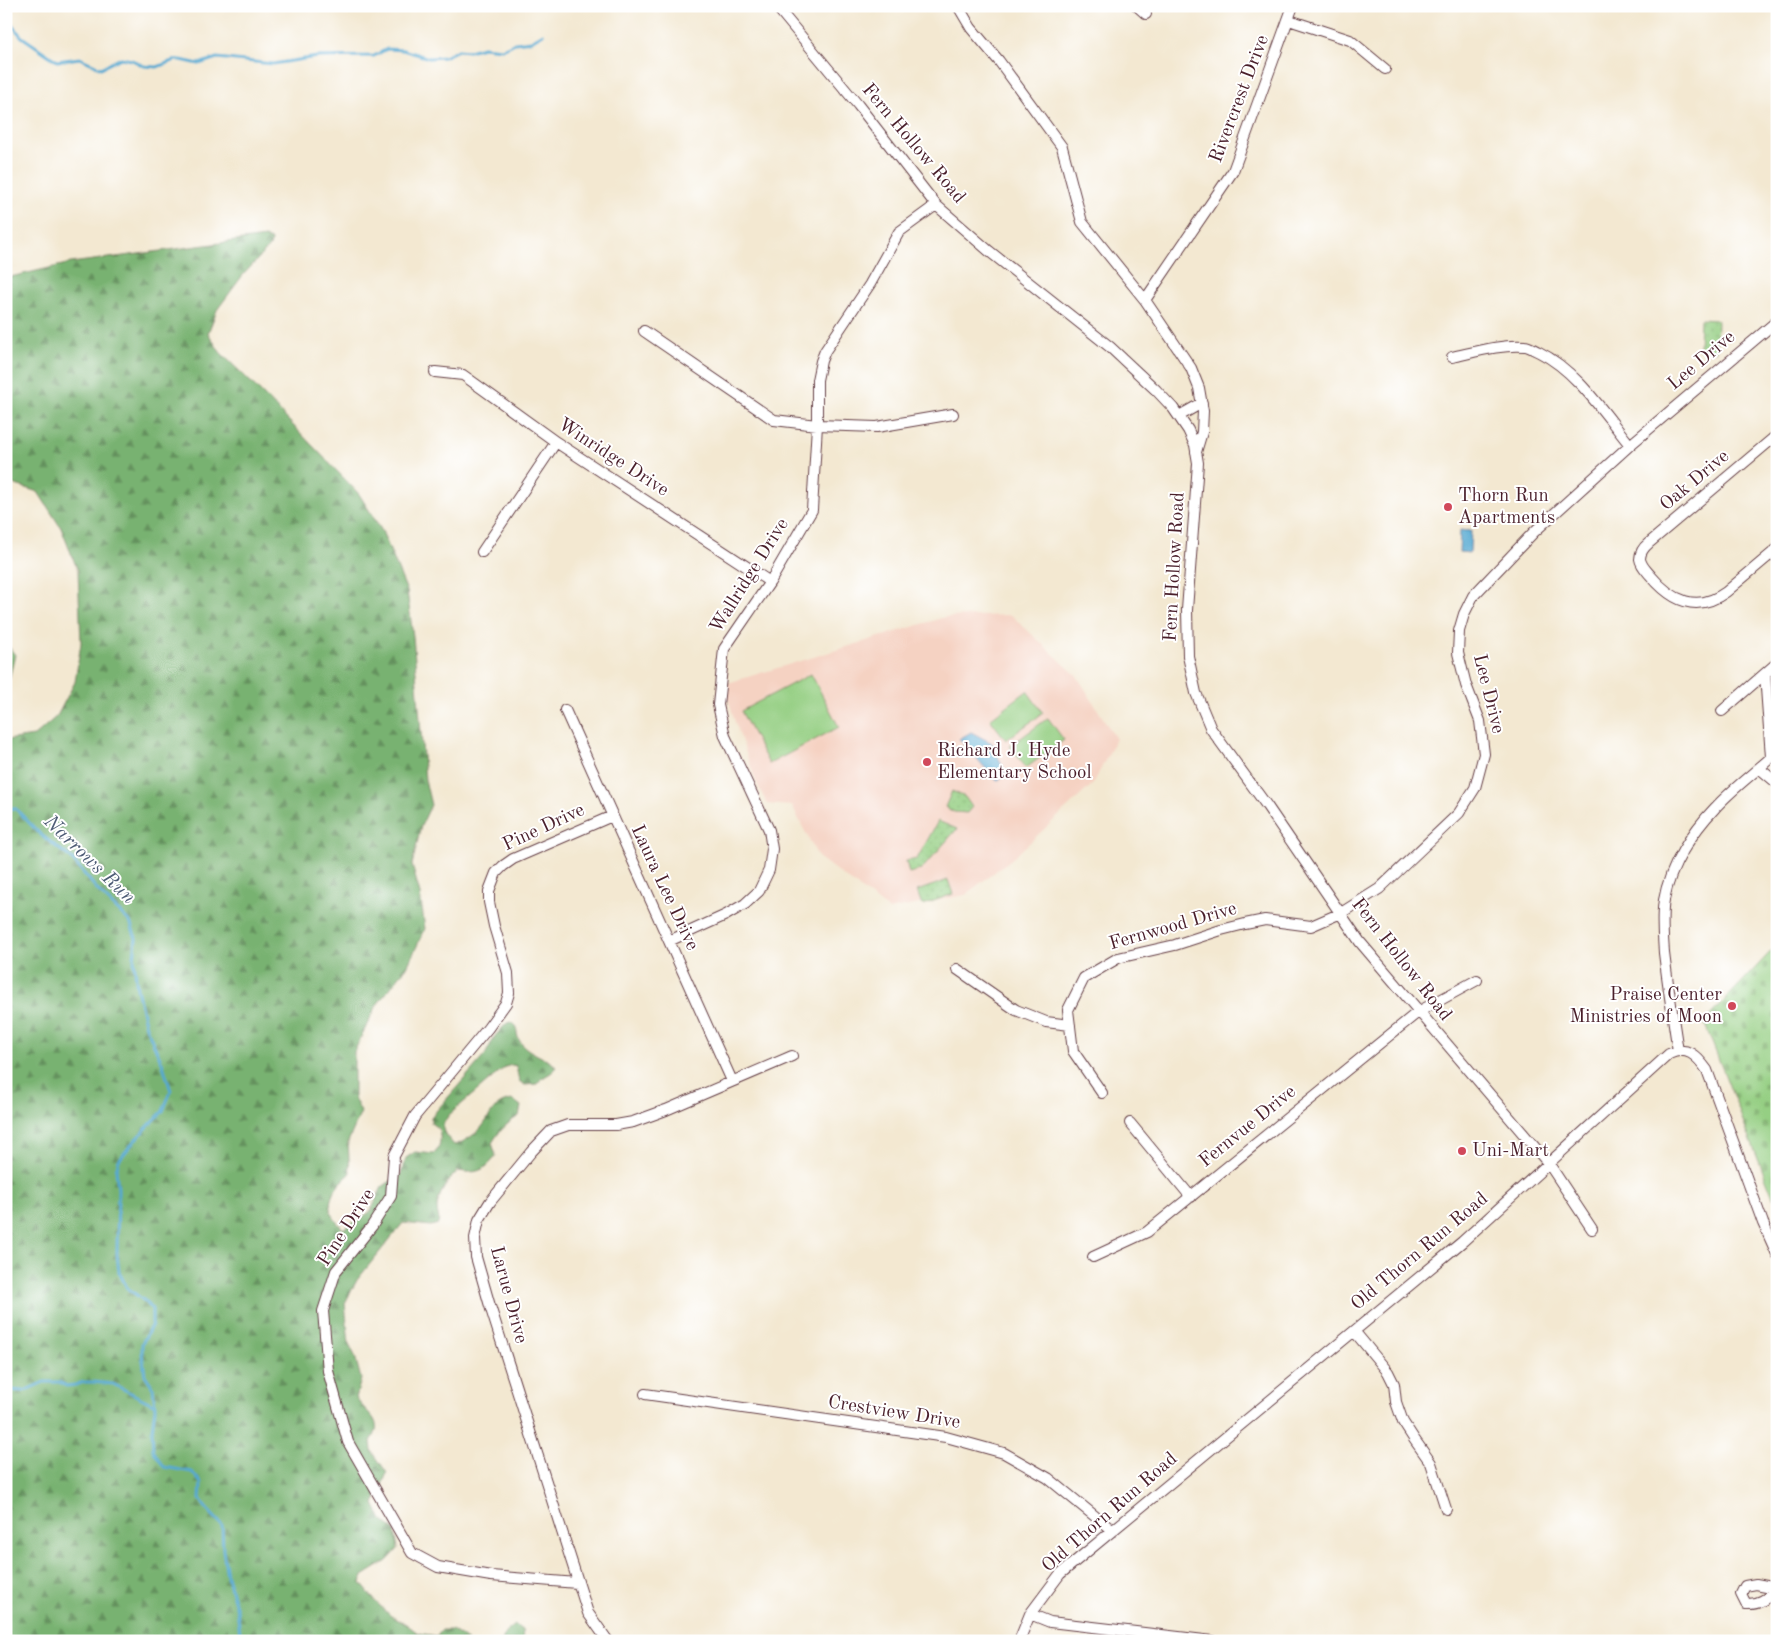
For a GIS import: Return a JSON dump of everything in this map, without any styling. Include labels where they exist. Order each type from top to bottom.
[{"type":"street","name":"Fern Hollow Road","points":[[776,6],[858,105],[936,204],[989,252],[1110,347],[1156,390],[1179,416],[1188,430],[1198,464],[1187,610],[1188,656],[1196,693],[1210,728],[1267,806],[1342,913],[1360,942],[1549,1164],[1592,1229]]},
{"type":"street","points":[[958,6],[971,28],[999,61],[1062,147],[1082,222],[1145,300],[1191,368],[1199,388],[1202,404],[1202,432],[1196,452]]},
{"type":"street","points":[[1137,6],[1146,14]]},
{"type":"street","name":"Rivercrest Drive","points":[[1145,300],[1233,171],[1293,6]]},
{"type":"street","points":[[1289,20],[1350,40],[1385,69]]},
{"type":"street","name":"Wallridge Drive","points":[[670,942],[745,904],[759,891],[769,870],[772,849],[769,830],[725,736],[718,705],[724,649],[770,582],[812,510],[817,425],[817,380],[825,351],[870,284],[899,232],[936,204]]},
{"type":"street","name":"Lee Drive","points":[[1342,913],[1379,889],[1459,813],[1475,788],[1484,754],[1480,721],[1466,685],[1458,653],[1459,631],[1464,614],[1473,596],[1534,532],[1630,445],[1777,321]]},
{"type":"street","points":[[644,331],[774,420],[817,425],[877,427],[953,414]]},
{"type":"street","points":[[1452,357],[1488,349],[1526,346],[1552,359],[1581,385],[1630,445]]},
{"type":"street","name":"Winridge Drive","points":[[435,372],[463,375],[556,442],[770,582]]},
{"type":"street","points":[[1179,416],[1202,404]]},
{"type":"street","name":"Oak Drive","points":[[1777,435],[1649,543],[1642,550],[1640,558],[1643,567],[1668,594],[1681,600],[1704,602],[1726,592],[1777,549]]},
{"type":"street","points":[[482,552],[556,442]]},
{"type":"street","points":[[1722,711],[1777,663]]},
{"type":"street","points":[[1765,674],[1774,754],[1726,796],[1697,830],[1672,874],[1664,900],[1662,923],[1678,1051],[1687,1051],[1694,1055],[1710,1077],[1763,1223],[1777,1254]]},
{"type":"street","name":"Laura Lee Drive","points":[[565,710],[732,1081]]},
{"type":"street","points":[[1759,768],[1777,783]]},
{"type":"street","name":"Pine Drive","points":[[578,1583],[491,1576],[438,1568],[412,1553],[348,1442],[328,1371],[323,1311],[336,1271],[372,1226],[391,1196],[394,1156],[415,1116],[488,1028],[506,1003],[509,993],[508,973],[488,902],[489,891],[496,873],[513,859],[612,816]]},
{"type":"street","name":"Fernwood Drive","points":[[1102,1093],[1073,1051],[1068,1010],[1084,978],[1118,958],[1175,945],[1221,930],[1265,920],[1311,926],[1342,913]]},
{"type":"street","points":[[958,969],[1016,1010],[1046,1022],[1070,1025]]},
{"type":"street","name":"Fernvue Drive","points":[[1093,1257],[1147,1232],[1418,1012],[1477,980]]},
{"type":"street","name":"Old Thorn Run Road","points":[[1019,1641],[1030,1614],[1060,1574],[1462,1242],[1663,1059],[1669,1054],[1678,1051]]},
{"type":"street","name":"Larue Drive","points":[[608,1641],[588,1613],[478,1266],[475,1238],[479,1220],[490,1202],[551,1131],[568,1125],[616,1125],[633,1122],[792,1056]]},
{"type":"street","points":[[1130,1123],[1190,1196]]},
{"type":"street","points":[[1354,1331],[1388,1372],[1394,1384],[1396,1402],[1404,1422],[1414,1440],[1431,1463],[1446,1509]]},
{"type":"street","name":"Crestview Drive","points":[[645,1394],[946,1437],[1004,1453],[1048,1478],[1113,1531]]},
{"type":"street","points":[[1030,1614],[1050,1622],[1214,1641]]},
{"type":"shaded area","name":"Richard J. Hyde Elementary School","points":[[1011,615],[1077,676],[1116,739],[1093,784],[1014,857],[965,895],[889,910],[818,857],[792,806],[767,804],[757,784],[735,722],[729,701],[728,683],[945,617]]},
{"type":"green space","points":[[265,237],[272,241],[270,246],[243,275],[217,310],[208,333],[220,352],[359,494],[382,531],[407,591],[413,636],[425,780],[431,805],[421,826],[412,865],[420,894],[425,929],[407,967],[376,1006],[354,1052],[354,1098],[361,1112],[348,1142],[350,1174],[337,1187],[331,1198],[331,1210],[335,1220],[343,1229],[370,1212],[382,1187],[401,1174],[406,1158],[415,1152],[434,1154],[440,1142],[440,1136],[439,1129],[431,1123],[431,1117],[485,1055],[495,1036],[507,1023],[512,1022],[517,1027],[517,1035],[525,1047],[557,1067],[537,1084],[525,1085],[519,1081],[516,1066],[505,1067],[450,1114],[444,1123],[443,1130],[454,1145],[464,1141],[479,1130],[501,1103],[513,1100],[521,1106],[519,1116],[497,1135],[492,1143],[496,1156],[492,1161],[484,1168],[475,1172],[458,1171],[447,1183],[438,1203],[438,1224],[431,1226],[403,1223],[357,1280],[345,1303],[349,1344],[355,1356],[361,1379],[356,1398],[375,1422],[375,1434],[371,1441],[372,1451],[387,1473],[374,1504],[382,1520],[395,1531],[398,1549],[387,1561],[363,1576],[361,1583],[376,1602],[391,1616],[418,1633],[437,1636],[442,1630],[452,1630],[468,1641],[6,1641],[6,740],[34,736],[57,716],[75,682],[81,643],[78,571],[61,528],[38,492],[6,482],[6,278],[71,263]]},
{"type":"green space","points":[[1700,319],[1717,320],[1716,351],[1699,350]]},
{"type":"green space","points":[[6,643],[15,655],[6,691]]},
{"type":"green space","points":[[811,674],[839,727],[769,764],[741,711]]},
{"type":"green space","points":[[1027,691],[1043,713],[1006,740],[990,719]]},
{"type":"green space","points":[[1048,718],[1064,740],[1026,768],[1010,746]]},
{"type":"green space","points":[[952,791],[965,797],[972,807],[967,813],[954,812],[945,807]]},
{"type":"green space","points":[[938,821],[957,829],[921,870],[909,873],[906,861],[917,859]]},
{"type":"green space","points":[[948,880],[953,894],[922,905],[917,891]]},
{"type":"green space","points":[[1777,945],[1777,1200],[1773,1197],[1704,1022]]},
{"type":"green space","points":[[515,1625],[522,1630],[523,1641],[502,1641],[505,1633]]},
{"type":"water","points":[[1460,530],[1471,531],[1470,553],[1459,552]]},
{"type":"water","points":[[971,732],[992,743],[1006,774],[997,781],[959,739]]},
{"type":"waterway","points":[[6,18],[22,37],[57,61],[80,58],[101,68],[121,58],[132,60],[144,66],[157,67],[175,60],[199,64],[217,58],[273,64],[317,57],[374,56],[387,49],[403,50],[429,58],[444,57],[458,50],[469,51],[483,47],[502,49],[515,43],[531,41],[543,34]]},
{"type":"waterway","name":"Narrows Run","points":[[6,807],[16,809],[40,834],[71,858],[100,893],[130,922],[136,938],[134,959],[137,989],[146,1027],[163,1065],[171,1091],[163,1111],[119,1160],[116,1170],[119,1272],[127,1288],[146,1302],[152,1309],[152,1324],[142,1344],[142,1353],[145,1375],[153,1387],[155,1408],[152,1430],[153,1450],[164,1467],[192,1472],[201,1483],[200,1499],[222,1525],[227,1576],[237,1610],[240,1633],[246,1641]]},
{"type":"waterway","points":[[6,1390],[24,1391],[44,1382],[59,1382],[67,1386],[84,1382],[113,1384],[155,1405]]},
{"type":"place","name":"Thorn Run Apartments","points":[[1448,507]]},
{"type":"place","name":"Richard J. Hyde Elementary School","points":[[927,762]]},
{"type":"place","name":"Praise Center Ministries of Moon","points":[[1732,1006]]},
{"type":"place","name":"Uni-Mart","points":[[1462,1151]]}]
